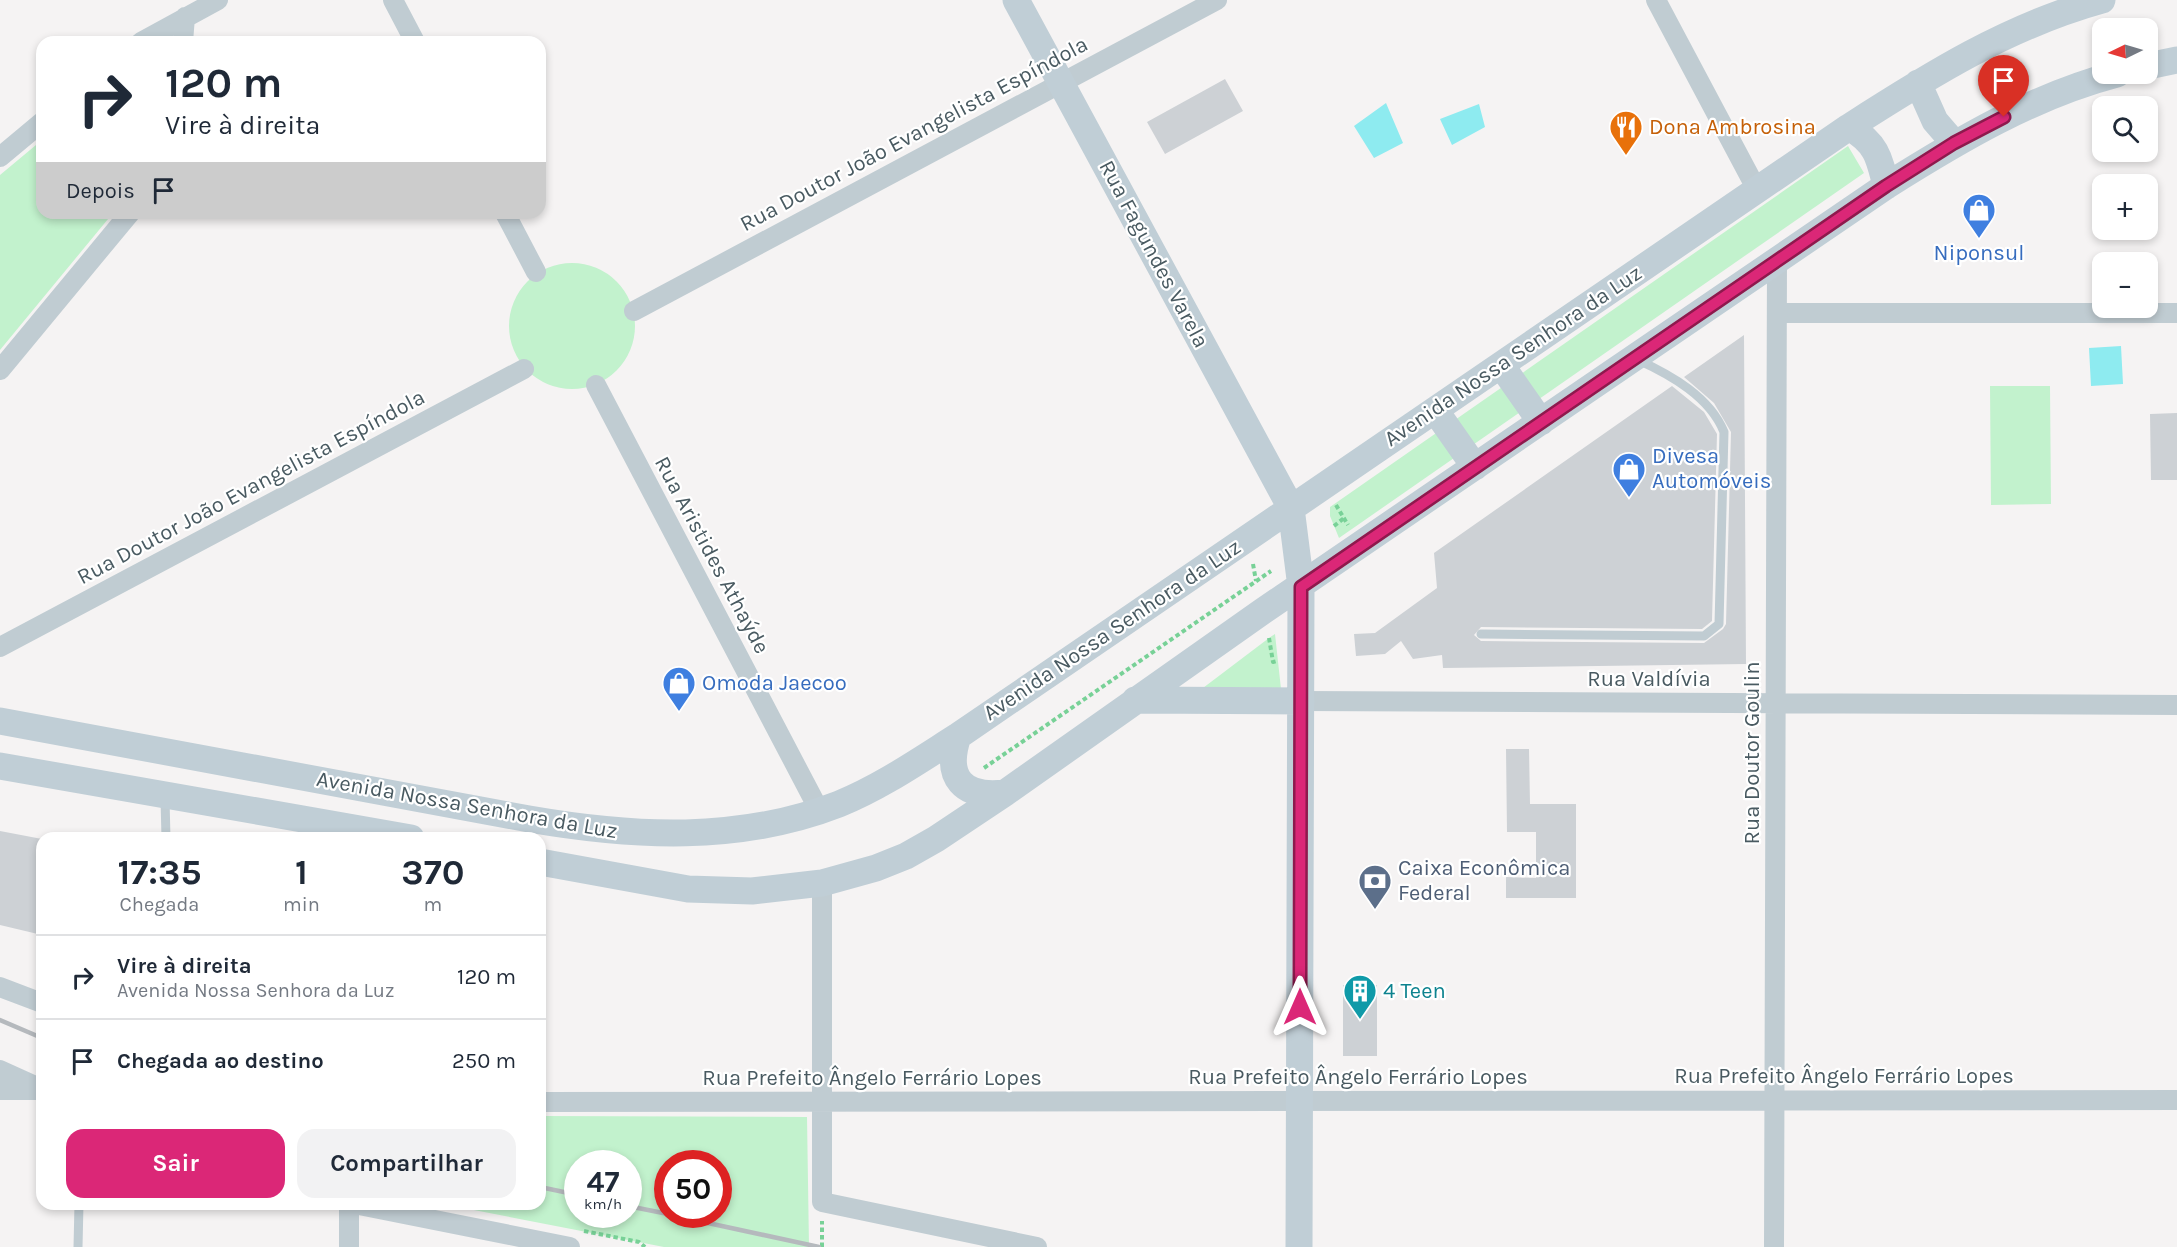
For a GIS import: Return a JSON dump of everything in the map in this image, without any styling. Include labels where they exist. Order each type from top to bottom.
[{"type":"main road","name":"Rua Fagundes Varela","points":[[1016,0],[1291,508]]},
{"type":"main road","name":"Avenida Nossa Senhora da Luz","points":[[0,721],[102,738],[529,819],[617,832],[699,833],[741,829],[819,810],[875,787],[958,736],[1849,127],[1918,83],[2000,37],[2036,21],[2102,0]]},
{"type":"main road","points":[[2158,64],[2177,60]]},
{"type":"main road","name":"Avenida Nossa Senhora da Luz","points":[[546,863],[698,890],[752,891],[822,884],[876,868],[906,856],[1005,793],[1135,700],[1777,258],[1886,186],[1954,143],[2054,94],[2092,82]]},
{"type":"main road","points":[[1918,83],[1935,121],[1954,143]]},
{"type":"main road","points":[[1849,127],[1868,139],[1874,147],[1886,186]]},
{"type":"main road","points":[[1501,364],[1541,422]]},
{"type":"main road","points":[[1435,410],[1475,467]]},
{"type":"main road","points":[[1291,508],[1301,587],[1299,1247]]},
{"type":"main road","points":[[1135,700],[1301,701]]},
{"type":"main road","points":[[958,736],[952,752],[954,769],[961,783],[971,792],[984,796],[1005,793]]},
{"type":"main road","points":[[79,779],[98,775],[111,763],[109,744],[102,738]]},
{"type":"main road","name":"Avenida Nossa Senhora da Luz","points":[[0,766],[165,794],[347,832]]},
{"type":"street","points":[[152,36],[218,0]]},
{"type":"street","points":[[393,0],[412,36]]},
{"type":"street","name":"Rua Doutor João Evangelista Espíndola","points":[[634,310],[1217,0]]},
{"type":"street","points":[[1656,0],[1757,190]]},
{"type":"street","points":[[184,36],[185,18]]},
{"type":"street","points":[[0,157],[36,127]]},
{"type":"street","points":[[0,370],[125,219]]},
{"type":"street","points":[[508,219],[536,272]]},
{"type":"street","name":"Rua Doutor Goulin","points":[[1774,1247],[1777,258]]},
{"type":"street","points":[[1777,313],[2177,313]]},
{"type":"street","name":"Rua Doutor João Evangelista Espíndola","points":[[0,647],[524,369]]},
{"type":"street","name":"Rua Aristides Athaýde","points":[[596,385],[819,810]]},
{"type":"street","name":"Rua Valdívia","points":[[1301,701],[2177,705]]},
{"type":"street","points":[[822,884],[822,1203],[1036,1247]]},
{"type":"street","points":[[0,987],[36,1001]]},
{"type":"street","points":[[0,1070],[36,1087]]},
{"type":"street","points":[[0,1090],[36,1090]]},
{"type":"street","name":"Rua Prefeito Ângelo Ferrário Lopes","points":[[546,1102],[2177,1100]]},
{"type":"street","points":[[349,1210],[349,1247]]},
{"type":"street","points":[[384,1210],[570,1247]]},
{"type":"lane","points":[[1481,634],[1704,636],[1719,624],[1724,432],[1717,416],[1698,398],[1674,379],[1633,358]]},
{"type":"lane","points":[[165,794],[166,832]]},
{"type":"lane","points":[[78,1247],[79,1210]]},
{"type":"path","points":[[1336,504],[1351,530]]},
{"type":"path","points":[[1334,526],[1344,518]]},
{"type":"path","points":[[1253,564],[1257,587]]},
{"type":"path","points":[[981,770],[1271,571]]},
{"type":"path","points":[[1269,638],[1273,662],[1277,660]]},
{"type":"green space","points":[[36,145],[36,219],[108,219],[0,350],[0,175]]},
{"type":"green space","points":[[1848,146],[1864,173],[1339,538],[1330,516],[1330,507]]},
{"type":"green space","points":[[572,263],[596,268],[617,281],[630,302],[635,326],[630,350],[617,371],[596,384],[572,389],[548,384],[527,371],[514,350],[509,326],[514,302],[527,281],[548,268]]},
{"type":"green space","points":[[1990,386],[2050,386],[2051,504],[1991,505]]},
{"type":"green space","points":[[1275,634],[1281,689],[1199,691],[1269,638]]},
{"type":"green space","points":[[546,1116],[807,1117],[809,1247],[664,1247],[566,1228],[642,1228],[642,1150],[564,1150],[564,1228],[474,1210],[546,1210]]},
{"type":"water","points":[[1386,103],[1403,143],[1374,158],[1354,126]]},
{"type":"water","points":[[1479,104],[1485,127],[1452,145],[1440,119]]},
{"type":"water","points":[[2121,346],[2123,384],[2091,386],[2089,348]]},
{"type":"building","points":[[1225,79],[1243,111],[1165,154],[1147,122]]},
{"type":"building","name":"Divesa Automóveis","points":[[1744,335],[1746,664],[1443,668],[1442,655],[1413,659],[1401,641],[1385,654],[1356,656],[1354,634],[1375,633],[1437,588],[1434,553],[1672,386],[1704,412],[1717,434],[1712,621],[1702,629],[1481,627],[1474,635],[1481,641],[1704,643],[1723,629],[1726,624],[1731,432],[1714,403],[1684,377]]},
{"type":"building","points":[[2177,413],[2177,480],[2151,480],[2150,414]]},
{"type":"building","points":[[1506,749],[1529,749],[1530,804],[1576,804],[1576,898],[1506,898],[1506,877],[1536,878],[1536,832],[1507,832]]},
{"type":"building","points":[[0,831],[36,838],[36,934],[0,925]]},
{"type":"building","name":"4 Teen","points":[[1343,985],[1377,985],[1377,1056],[1343,1056]]},
{"type":"railway","points":[[0,1020],[36,1035]]},
{"type":"railway","points":[[546,1188],[564,1192]]},
{"type":"railway","points":[[642,1209],[654,1211]]},
{"type":"railway","points":[[731,1228],[819,1247]]},
{"type":"place","name":"Dona Ambrosina","points":[[1626,156]]},
{"type":"place","name":"Niponsul","points":[[1979,239]]},
{"type":"place","name":"Divesa Automóveis","points":[[1629,498]]},
{"type":"place","name":"Omoda Jaecoo","points":[[679,712]]},
{"type":"place","name":"Caixa Econômica Federal","points":[[1375,910]]},
{"type":"place","name":"4 Teen","points":[[1360,1020]]},
{"type":"route","points":[[1300,1007],[1301,587],[1777,258],[1954,143],[2004,117]]}]
